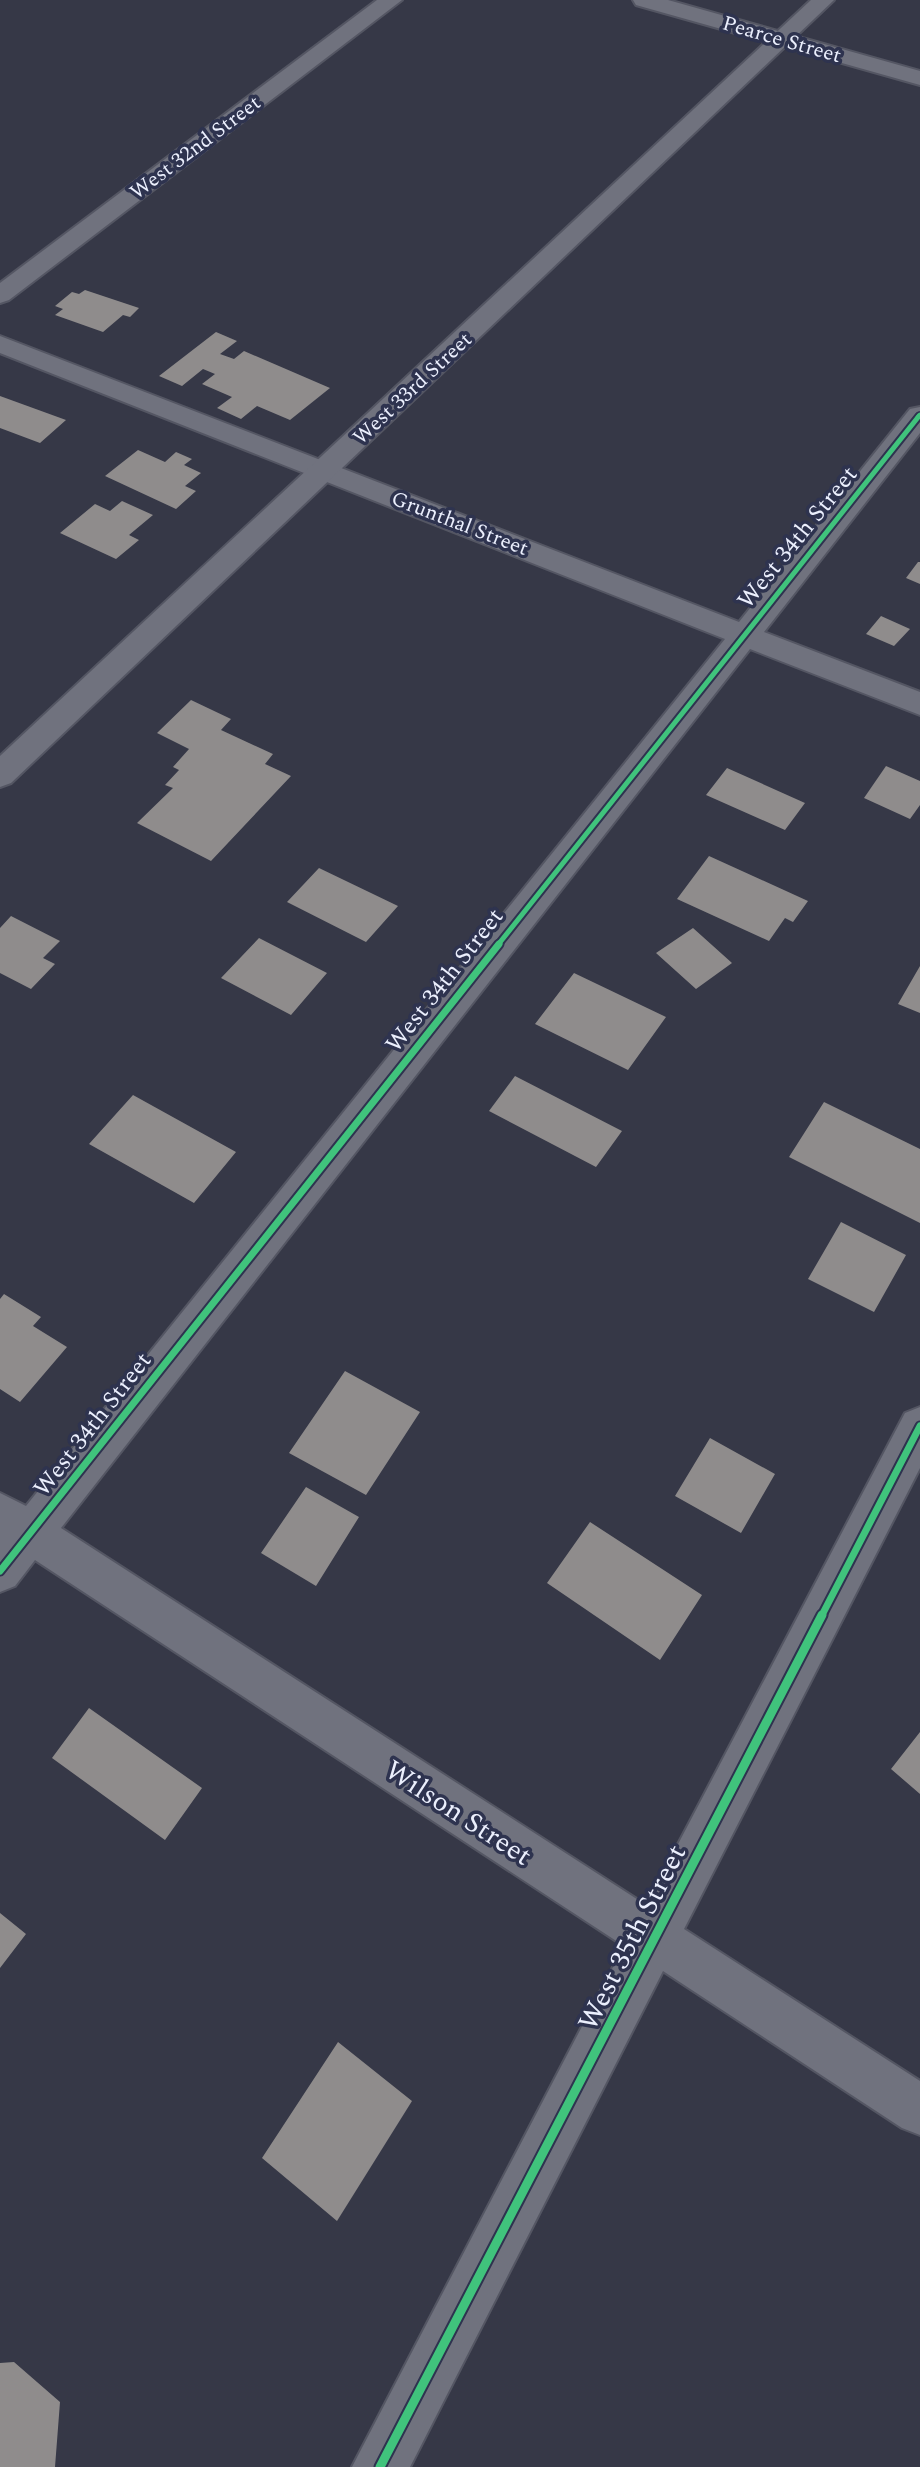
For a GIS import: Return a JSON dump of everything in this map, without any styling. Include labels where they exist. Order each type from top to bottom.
[{"type":"street","name":"West 32nd Street","points":[[0,295],[390,0]]},
{"type":"street","name":"Pearce Street","points":[[644,0],[920,78]]},
{"type":"street","name":"West 33rd Street","points":[[0,775],[823,0]]},
{"type":"street","name":"Grunthal Street","points":[[0,344],[920,704]]},
{"type":"street","name":"West 34th Street","points":[[0,1571],[15,1522],[920,415]]},
{"type":"street","name":"West 35th Street","points":[[380,2467],[920,1426]]},
{"type":"street","name":"Wilson Street","points":[[15,1522],[920,2110]]},
{"type":"building","points":[[85,290],[139,308],[130,317],[123,315],[103,332],[55,315],[63,309],[55,306],[72,292],[79,294]]},
{"type":"building","points":[[216,332],[237,341],[220,354],[234,359],[244,351],[330,388],[290,420],[257,406],[241,419],[217,408],[232,397],[202,384],[215,374],[203,369],[182,386],[159,376]]},
{"type":"building","points":[[0,396],[66,420],[40,443],[0,428]]},
{"type":"building","points":[[138,450],[165,462],[176,452],[192,459],[184,465],[201,473],[185,486],[196,491],[176,509],[105,476]]},
{"type":"building","points":[[122,501],[153,515],[129,535],[139,540],[116,559],[60,533],[95,504],[110,511]]},
{"type":"building","points":[[920,562],[920,584],[906,578]]},
{"type":"building","points":[[881,616],[910,629],[894,646],[866,634]]},
{"type":"building","points":[[191,700],[231,719],[221,730],[273,754],[265,764],[291,776],[211,861],[137,823],[173,788],[165,785],[179,770],[173,767],[189,749],[157,733]]},
{"type":"building","points":[[886,766],[920,781],[920,805],[910,819],[864,798]]},
{"type":"building","points":[[727,768],[805,803],[785,830],[706,795]]},
{"type":"building","points":[[709,856],[808,901],[793,922],[785,918],[769,941],[677,899]]},
{"type":"building","points":[[319,868],[398,906],[366,942],[287,902]]},
{"type":"building","points":[[11,916],[60,941],[43,958],[55,964],[31,989],[0,973],[0,928]]},
{"type":"building","points":[[693,928],[732,963],[696,989],[656,953]]},
{"type":"building","points":[[259,938],[327,973],[291,1015],[221,978]]},
{"type":"building","points":[[920,966],[920,1013],[898,1004]]},
{"type":"building","points":[[574,973],[666,1017],[628,1070],[535,1024]]},
{"type":"building","points":[[515,1076],[622,1131],[596,1167],[489,1111]]},
{"type":"building","points":[[133,1095],[236,1152],[194,1203],[89,1144]]},
{"type":"building","points":[[824,1102],[920,1149],[920,1223],[789,1157]]},
{"type":"building","points":[[841,1222],[906,1255],[874,1312],[808,1279]]},
{"type":"building","points":[[4,1294],[41,1317],[33,1326],[67,1347],[20,1402],[0,1389],[0,1299]]},
{"type":"building","points":[[345,1371],[420,1412],[366,1495],[289,1453]]},
{"type":"building","points":[[710,1438],[775,1474],[741,1533],[675,1496]]},
{"type":"building","points":[[306,1487],[359,1517],[316,1586],[261,1553]]},
{"type":"building","points":[[590,1522],[702,1595],[660,1660],[547,1583]]},
{"type":"building","points":[[89,1708],[202,1788],[165,1840],[52,1758]]},
{"type":"building","points":[[920,1732],[920,1794],[891,1769]]},
{"type":"building","points":[[0,1913],[26,1934],[0,1968]]},
{"type":"building","points":[[338,2042],[412,2101],[337,2221],[262,2158]]},
{"type":"building","points":[[14,2362],[60,2402],[55,2467],[0,2467],[0,2363]]},
{"type":"cycle path","points":[[0,1571],[920,415]]},
{"type":"cycle path","points":[[380,2467],[920,1426]]}]
